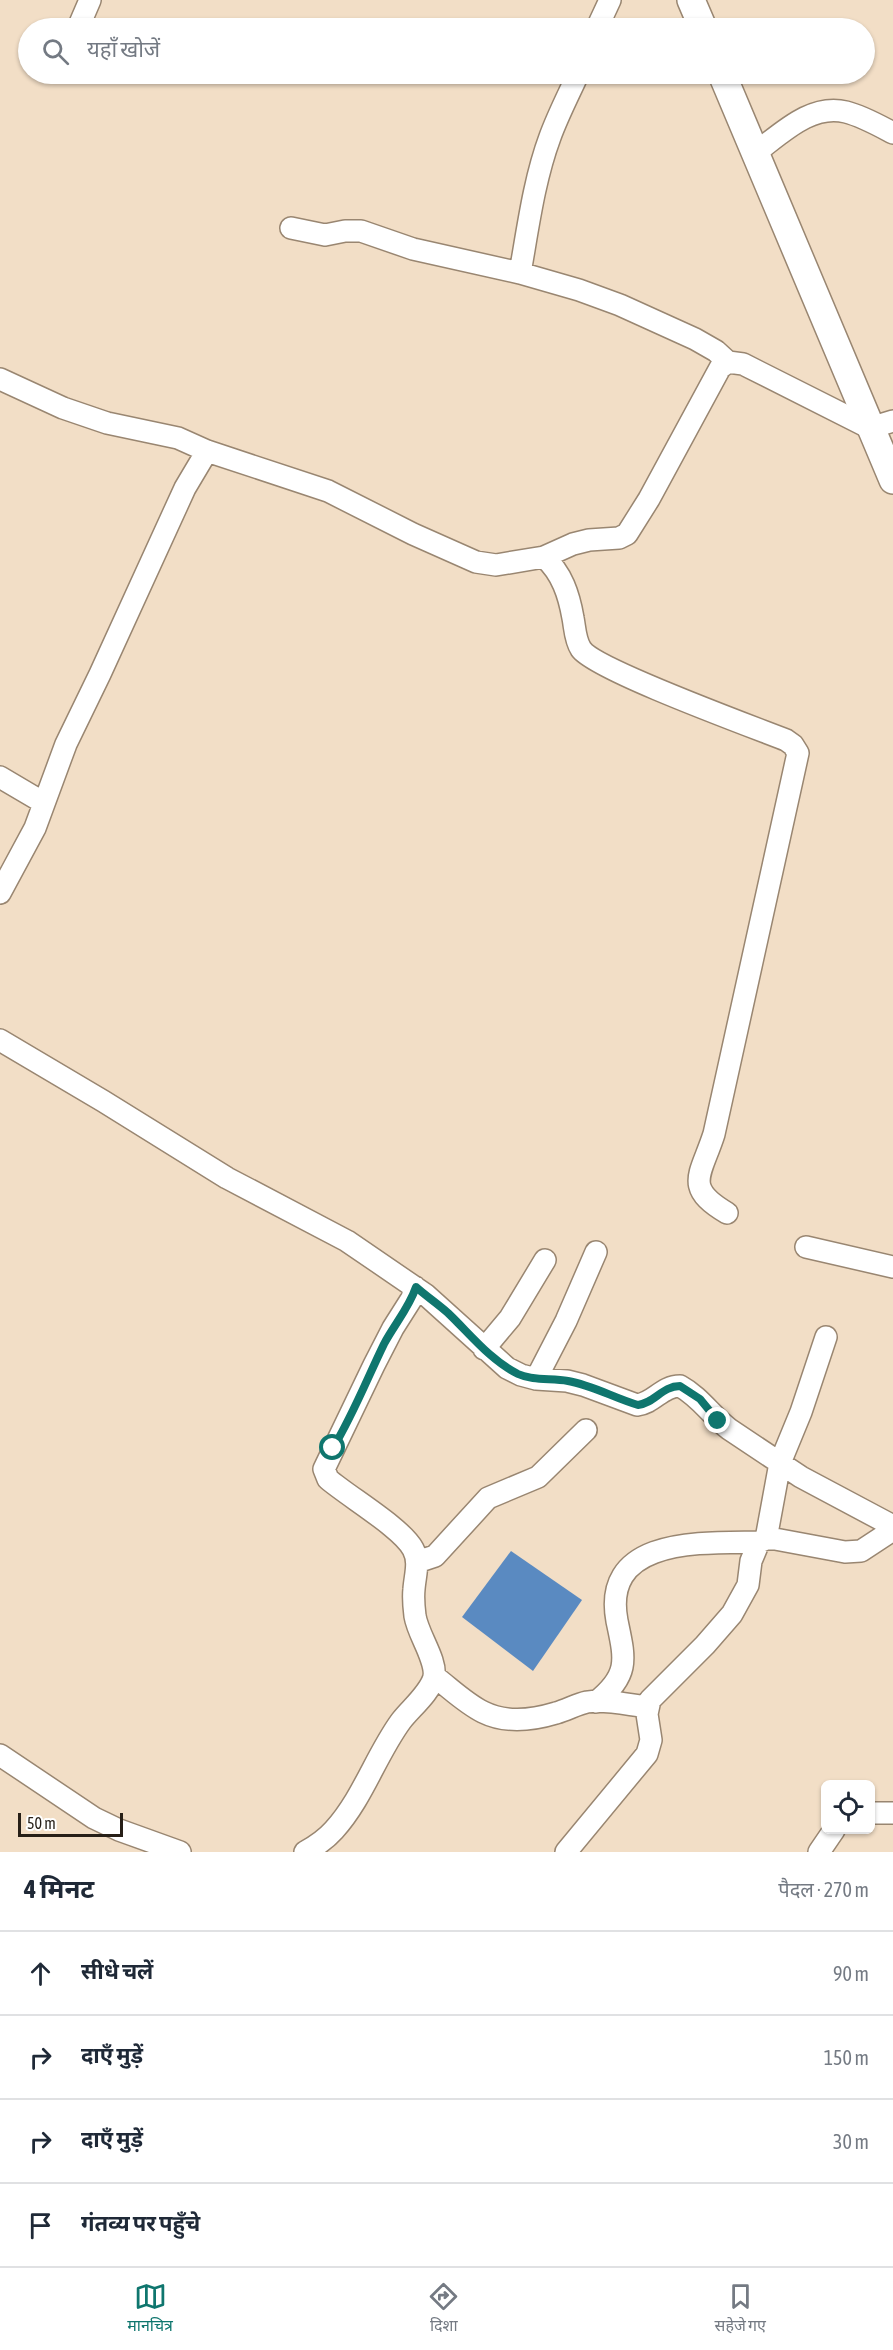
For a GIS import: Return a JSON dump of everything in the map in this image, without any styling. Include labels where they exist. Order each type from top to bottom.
[{"type":"main road","points":[[691,0],[699,18]]},
{"type":"main road","points":[[726,84],[755,153],[882,424],[893,480]]},
{"type":"street","points":[[82,18],[90,0]]},
{"type":"street","points":[[602,18],[610,0]]},
{"type":"street","points":[[520,273],[544,153],[573,84]]},
{"type":"street","points":[[755,153],[810,115],[832,110],[859,116],[893,133]]},
{"type":"street","points":[[291,228],[325,235],[361,231],[424,252],[520,273],[621,305],[695,339],[716,351],[728,362],[743,364],[882,424]]},
{"type":"street","points":[[0,379],[63,408],[107,423],[178,438],[207,451],[328,491],[413,534],[476,562],[496,565],[544,557],[573,544],[589,540],[619,538],[627,534],[649,499],[720,368],[728,362]]},
{"type":"street","points":[[0,893],[35,828],[66,744],[185,488],[207,451]]},
{"type":"street","points":[[544,557],[552,564],[561,578],[567,594],[577,640],[587,656],[658,689],[786,740],[798,753],[714,1134],[698,1184],[701,1194],[711,1204],[727,1213]]},
{"type":"street","points":[[0,777],[44,803]]},
{"type":"street","points":[[0,1040],[227,1178],[347,1241],[416,1287],[447,1312],[484,1349],[507,1368],[520,1375],[536,1379],[575,1383],[638,1405],[655,1397],[664,1389],[680,1386],[700,1399],[718,1421],[729,1429],[801,1477],[893,1528],[861,1551],[853,1552],[763,1540],[677,1546],[632,1563],[619,1581],[616,1593],[617,1620],[623,1643],[621,1670],[607,1692],[596,1702]]},
{"type":"street","points":[[806,1247],[893,1267]]},
{"type":"street","points":[[536,1379],[566,1321],[597,1252]]},
{"type":"street","points":[[484,1349],[510,1318],[545,1260]]},
{"type":"street","points":[[305,1852],[324,1840],[348,1813],[387,1742],[426,1691],[434,1676],[432,1661],[418,1630],[415,1616],[414,1590],[417,1562],[409,1542],[328,1479],[324,1469],[374,1365],[416,1287]]},
{"type":"street","points":[[434,1676],[478,1709],[501,1717],[538,1718],[586,1702],[633,1705],[650,1700],[705,1645],[732,1614],[748,1585],[751,1561],[763,1540],[780,1463],[801,1412],[826,1337]]},
{"type":"street","points":[[417,1562],[435,1556],[488,1498],[538,1477],[586,1430]]},
{"type":"street","points":[[566,1852],[646,1754],[651,1731],[633,1705]]},
{"type":"street","points":[[0,1755],[94,1818],[119,1830],[180,1852]]},
{"type":"street","points":[[819,1852],[831,1834]]},
{"type":"water","points":[[511,1551],[582,1600],[533,1671],[462,1617]]},
{"type":"route","points":[[333,1448],[346,1427],[374,1365],[416,1287],[447,1312],[484,1349],[507,1368],[520,1375],[536,1379],[567,1381],[638,1405],[643,1405],[664,1389],[680,1386],[700,1399],[718,1421]]}]
